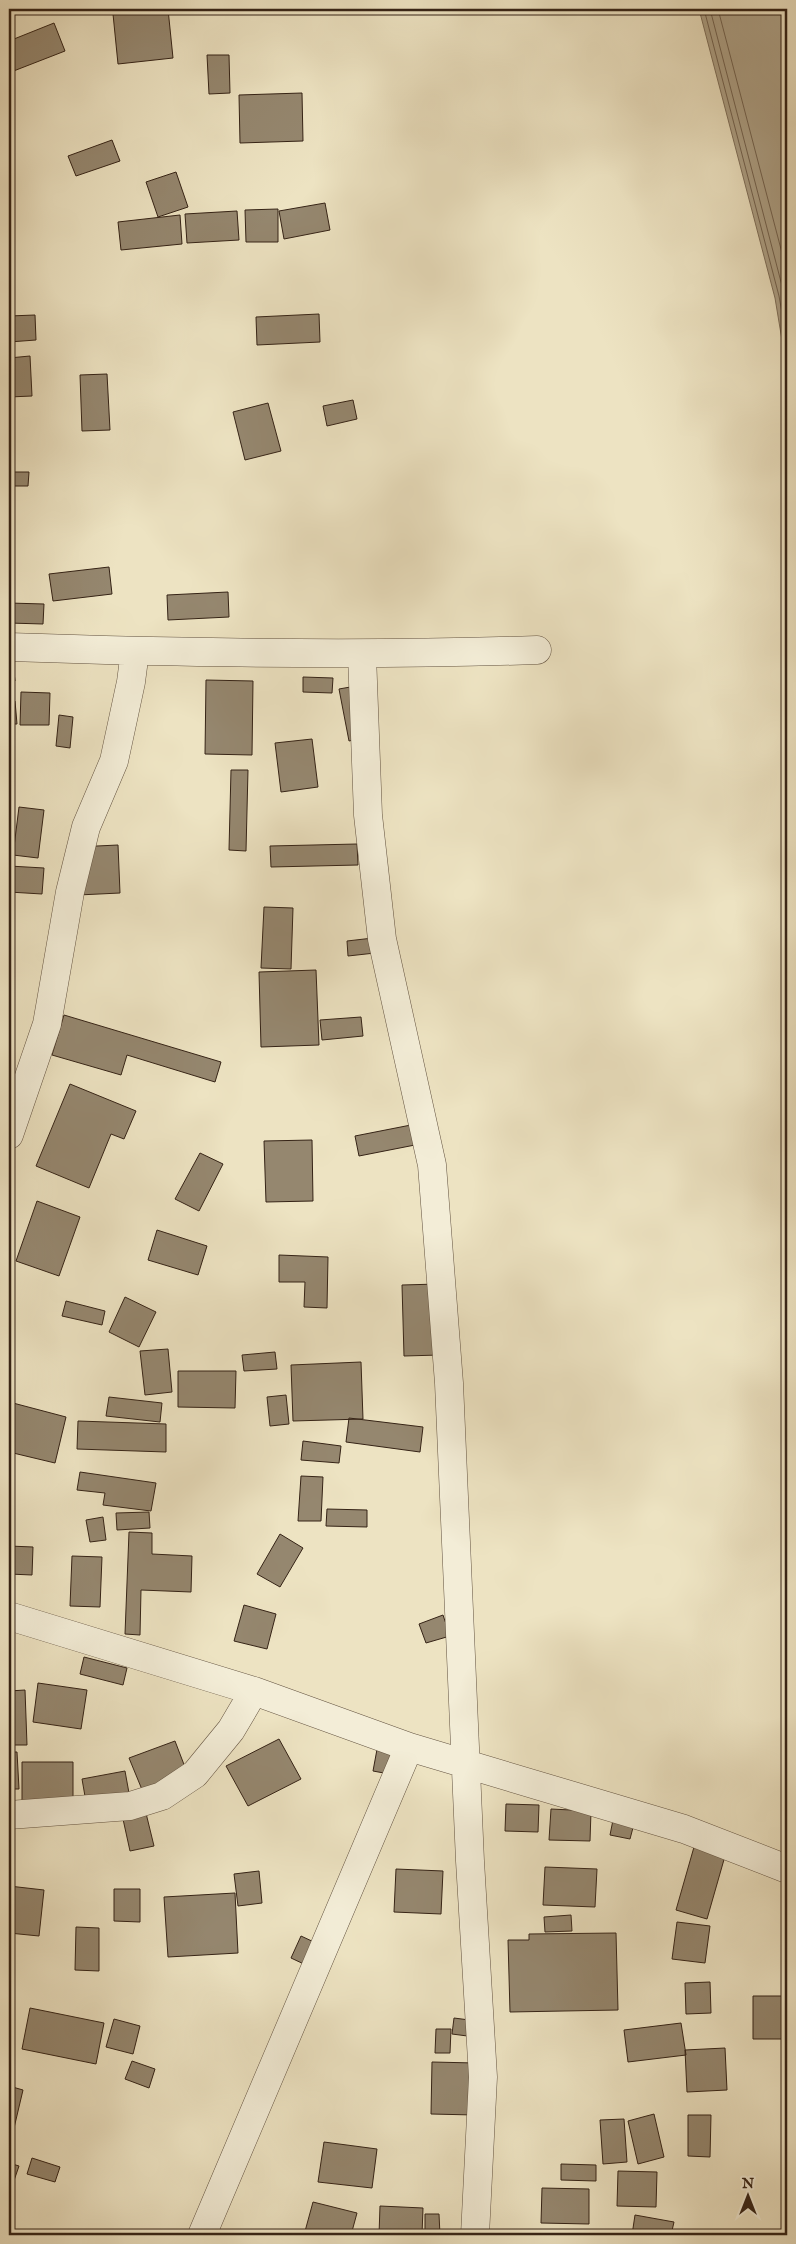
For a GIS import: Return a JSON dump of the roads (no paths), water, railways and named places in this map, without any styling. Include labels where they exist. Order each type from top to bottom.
[{"type":"street","points":[[9,647],[135,652],[362,655],[536,650]]},
{"type":"street","points":[[9,1135],[47,1024],[72,883],[86,827],[114,761],[131,682],[135,652]]},
{"type":"street","points":[[362,655],[368,816],[382,939],[432,1166],[449,1383],[466,1764],[483,2077],[475,2235]]},
{"type":"street","points":[[9,1616],[254,1691],[409,1747],[684,1829],[787,1869]]},
{"type":"street","points":[[9,1814],[130,1806],[162,1796],[195,1774],[232,1730],[254,1691]]},
{"type":"street","points":[[202,2235],[409,1747]]},
{"type":"water","points":[[699,9],[787,9],[787,370],[775,298]]}]
